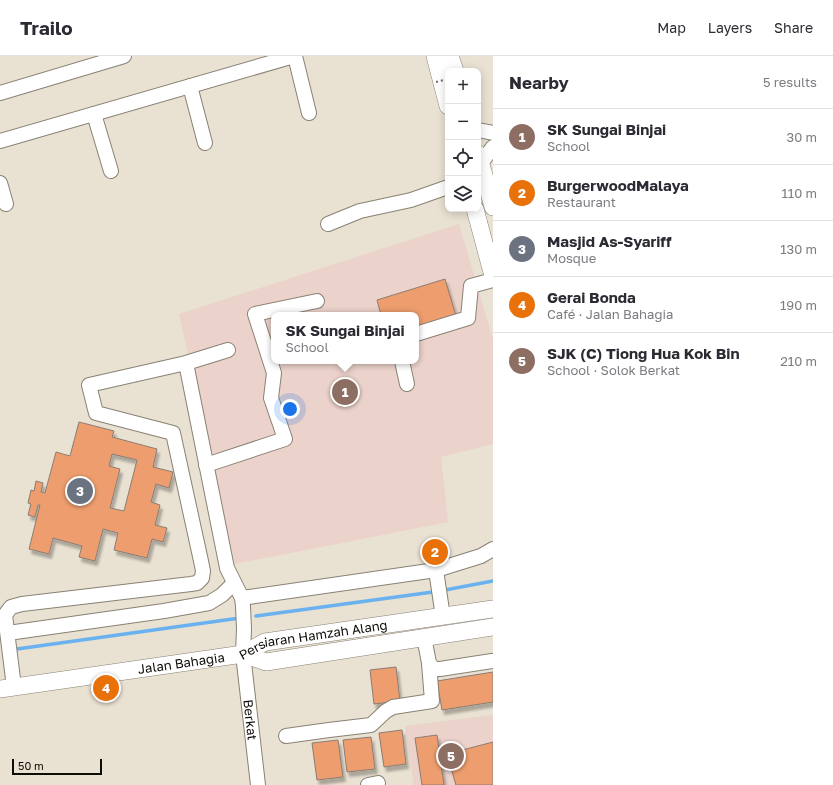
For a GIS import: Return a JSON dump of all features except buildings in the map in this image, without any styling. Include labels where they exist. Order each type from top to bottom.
[{"type":"main road","points":[[435,56],[447,104]]},
{"type":"main road","points":[[450,56],[454,68]]},
{"type":"main road","points":[[481,165],[493,207]]},
{"type":"main road","points":[[476,212],[493,276]]},
{"type":"main road","name":"Persiaran Hamzah Alang","points":[[243,654],[265,642],[443,617],[493,608]]},
{"type":"main road","name":"Persiaran Hamzah Alang","points":[[243,654],[266,662],[493,627]]},
{"type":"main road","name":"Jalan Bahagia","points":[[7,688],[243,654]]},
{"type":"street","points":[[0,93],[124,56]]},
{"type":"street","points":[[0,141],[190,86],[279,58],[294,56],[309,113]]},
{"type":"street","points":[[190,86],[205,143]]},
{"type":"street","points":[[94,114],[110,171]]},
{"type":"street","points":[[481,131],[493,133]]},
{"type":"street","points":[[481,156],[493,147]]},
{"type":"street","points":[[0,183],[6,204]]},
{"type":"street","points":[[328,224],[360,210],[412,200],[445,188]]},
{"type":"street","points":[[419,333],[468,318],[471,286],[493,280]]},
{"type":"street","points":[[271,364],[255,314],[317,301]]},
{"type":"street","points":[[7,688],[12,663],[6,632],[5,615],[11,607],[22,604],[191,584],[197,583],[202,578],[203,571],[173,433],[96,413],[89,385],[186,363],[228,350]]},
{"type":"street","points":[[186,363],[227,568],[242,602],[436,572],[481,556],[493,549]]},
{"type":"street","points":[[206,464],[285,440],[271,398],[274,373],[271,364]]},
{"type":"street","points":[[403,364],[407,384]]},
{"type":"street","points":[[436,572],[443,617]]},
{"type":"street","points":[[6,632],[156,612],[209,603],[222,595],[234,583]]},
{"type":"street","name":"Berkat","points":[[242,602],[244,629],[243,654],[258,785]]},
{"type":"street","points":[[286,736],[371,725],[386,711],[393,707],[432,701],[424,637]]},
{"type":"street","points":[[428,663],[434,668],[440,669],[492,661]]},
{"type":"path","points":[[436,82],[445,80]]},
{"type":"shaded area","points":[[459,224],[493,340],[493,444],[441,457],[448,522],[235,564],[179,314]]},
{"type":"shaded area","points":[[493,715],[493,785],[414,785],[405,726]]},
{"type":"waterway","points":[[445,590],[493,581]]},
{"type":"waterway","points":[[256,616],[433,592]]},
{"type":"waterway","points":[[17,649],[240,618]]},
{"type":"place","name":"SK Sungai Binjai","points":[[345,392]]},
{"type":"place","name":"Masjid As-Syariff","points":[[80,491]]},
{"type":"place","name":"BurgerwoodMalaya","points":[[435,552]]},
{"type":"place","name":"Gerai Bonda","points":[[106,688]]},
{"type":"place","name":"SJK (C) Tiong Hua Kok Bin","points":[[451,756]]}]
